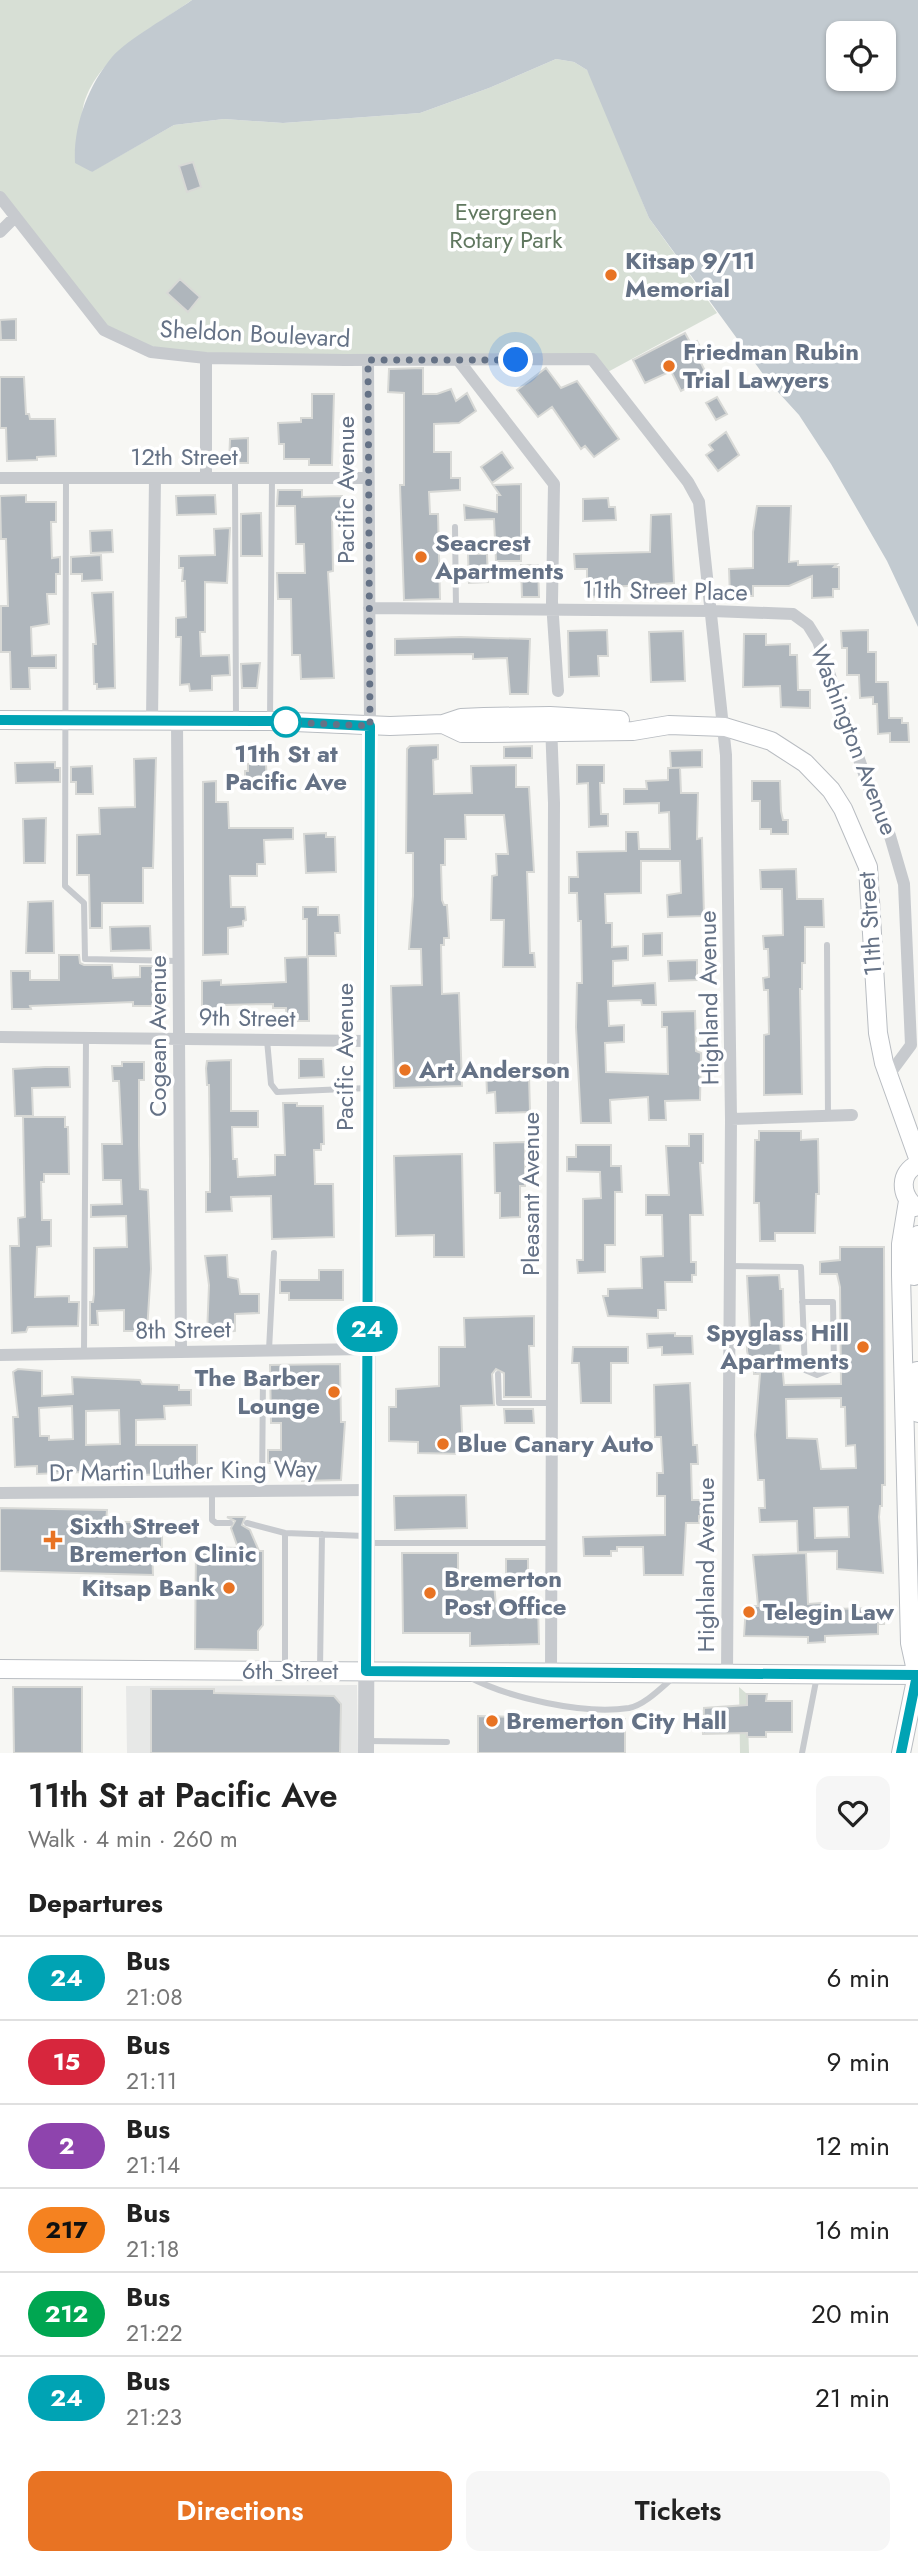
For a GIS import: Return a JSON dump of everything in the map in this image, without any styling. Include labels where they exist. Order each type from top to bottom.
[{"type":"main road","name":"11th Street","points":[[0,720],[270,721],[370,726],[443,724],[462,733],[551,724],[633,731],[669,725],[724,727],[763,737],[797,756],[831,790],[863,849],[871,884],[875,1007],[888,1076],[918,1158]]},
{"type":"main road","points":[[901,1753],[917,1672],[910,1643],[901,1244],[913,1205],[903,1184],[907,1172],[918,1164]]},
{"type":"main road","points":[[918,1235],[913,1257],[918,1413]]},
{"type":"main road","name":"6th Street","points":[[0,1669],[678,1674],[917,1672]]},
{"type":"street","name":"Sheldon Boulevard","points":[[0,197],[104,330],[151,352],[205,358],[459,361],[592,359]]},
{"type":"street","points":[[0,232],[14,218]]},
{"type":"street","points":[[205,358],[206,478]]},
{"type":"street","name":"Highland Avenue","points":[[592,359],[688,482],[699,502],[724,727],[731,1119],[727,1674]]},
{"type":"street","name":"Pacific Avenue","points":[[366,1747],[370,726],[368,360]]},
{"type":"street","points":[[459,361],[554,484],[553,610],[558,691]]},
{"type":"street","name":"12th Street","points":[[0,478],[368,478]]},
{"type":"street","points":[[152,721],[155,478]]},
{"type":"street","name":"11th Street Place","points":[[369,608],[793,614]]},
{"type":"street","name":"Washington Avenue","points":[[793,614],[808,625],[818,641],[868,785],[890,836],[904,884],[911,1045],[888,1076]]},
{"type":"street","name":"Cogean Avenue","points":[[177,721],[181,1351]]},
{"type":"street","name":"Pleasant Avenue","points":[[551,724],[551,1672]]},
{"type":"street","name":"9th Street","points":[[0,1037],[368,1041]]},
{"type":"street","points":[[731,1119],[852,1115]]},
{"type":"street","name":"8th Street","points":[[0,1355],[367,1349]]},
{"type":"street","name":"Dr Martin Luther King Way","points":[[0,1493],[367,1490]]},
{"type":"lane","points":[[66,478],[65,887],[84,903],[85,959],[178,961]]},
{"type":"lane","points":[[235,478],[236,721]]},
{"type":"lane","points":[[270,721],[272,478]]},
{"type":"lane","points":[[455,527],[456,609]]},
{"type":"lane","points":[[827,945],[828,1116]]},
{"type":"lane","points":[[84,1353],[86,1038]]},
{"type":"lane","points":[[267,1040],[271,1084],[277,1091],[368,1088]]},
{"type":"lane","points":[[269,1350],[274,1253]]},
{"type":"lane","points":[[729,1266],[801,1267],[802,1302],[805,1370],[817,1374],[834,1368],[832,1302],[802,1302]]},
{"type":"lane","points":[[499,1374],[499,1403],[552,1403]]},
{"type":"lane","points":[[262,1491],[264,1375]]},
{"type":"lane","points":[[212,1491],[212,1520],[216,1523],[230,1523]]},
{"type":"lane","points":[[247,1523],[285,1533],[322,1534],[367,1540],[552,1543]]},
{"type":"lane","points":[[285,1533],[285,1671]]},
{"type":"lane","points":[[320,1671],[322,1534]]},
{"type":"lane","points":[[500,1581],[551,1582]]},
{"type":"lane","points":[[458,1672],[496,1691],[562,1706],[631,1708],[678,1674]]},
{"type":"lane","points":[[802,1753],[817,1674]]},
{"type":"lane","points":[[366,1747],[447,1742]]},
{"type":"shaded area","points":[[192,0],[918,0],[918,627],[887,561],[831,464],[799,415],[768,381],[649,218],[587,70],[574,62],[556,59],[489,88],[420,113],[283,123],[224,119],[174,125],[92,172],[75,163],[77,135],[89,94],[112,57],[150,27]]},
{"type":"shaded area","points":[[357,1685],[358,1753],[127,1753],[126,1686]]},
{"type":"green space","name":"Evergreen Rotary Park","points":[[0,0],[192,0],[127,45],[99,74],[89,90],[82,114],[91,172],[174,125],[224,119],[283,123],[420,113],[489,88],[556,59],[574,62],[587,70],[597,88],[649,218],[717,313],[604,374],[592,359],[206,358],[118,339],[0,197]]},
{"type":"green space","points":[[739,1687],[747,1694],[749,1753],[740,1753]]},
{"type":"building","points":[[193,162],[201,187],[187,192],[179,166]]},
{"type":"building","points":[[180,279],[200,297],[188,312],[167,293]]},
{"type":"building","points":[[16,319],[16,340],[1,340],[0,320]]},
{"type":"building","name":"Friedman Rubin Trial Lawyers","points":[[685,333],[691,344],[697,341],[706,358],[700,361],[708,377],[681,391],[671,371],[645,383],[633,360]]},
{"type":"building","points":[[423,368],[423,394],[437,394],[451,389],[456,401],[467,393],[476,411],[459,423],[434,424],[434,452],[451,452],[451,478],[460,478],[460,490],[429,492],[430,514],[438,514],[440,599],[404,600],[400,485],[404,485],[404,393],[388,392],[389,369]]},
{"type":"building","points":[[546,368],[561,388],[577,381],[619,439],[594,457],[585,446],[581,449],[552,407],[538,417],[517,390]]},
{"type":"building","points":[[0,377],[24,377],[26,414],[29,414],[30,419],[55,419],[56,456],[7,461],[6,428],[0,428]]},
{"type":"building","points":[[312,394],[334,394],[332,465],[309,465],[309,459],[284,459],[284,444],[279,444],[278,423],[301,422],[301,418],[312,418]]},
{"type":"building","points":[[717,397],[727,414],[716,420],[706,403]]},
{"type":"building","points":[[726,432],[739,455],[718,471],[706,455],[713,450],[709,445]]},
{"type":"building","points":[[248,438],[248,463],[229,463],[230,439]]},
{"type":"building","points":[[502,452],[513,468],[492,483],[481,467]]},
{"type":"building","points":[[521,484],[521,561],[496,561],[494,519],[465,520],[464,505],[497,512],[497,495],[500,495],[493,485]]},
{"type":"building","points":[[278,490],[302,490],[302,497],[342,496],[343,517],[332,517],[333,571],[328,572],[334,678],[301,679],[300,655],[292,655],[291,599],[278,599],[277,573],[305,573],[304,544],[296,544],[295,506],[277,506]]},
{"type":"building","points":[[26,495],[26,502],[56,502],[56,522],[51,522],[52,558],[60,557],[60,574],[56,574],[56,594],[47,594],[49,624],[31,627],[32,656],[56,655],[56,668],[29,668],[30,689],[11,689],[10,652],[1,652],[1,606],[8,606],[6,539],[1,539],[0,496]]},
{"type":"building","points":[[215,495],[216,514],[177,515],[176,496]]},
{"type":"building","points":[[608,498],[609,507],[615,507],[616,520],[583,521],[583,499]]},
{"type":"building","points":[[757,506],[791,506],[789,562],[798,561],[798,565],[837,564],[834,567],[839,567],[839,589],[833,589],[833,597],[812,598],[812,576],[789,586],[753,586],[753,596],[730,596],[729,569],[753,568],[753,532]]},
{"type":"building","points":[[261,513],[262,556],[241,556],[241,514]]},
{"type":"building","points":[[671,514],[674,583],[611,587],[612,596],[587,597],[587,569],[575,569],[574,554],[650,552],[651,515]]},
{"type":"building","points":[[230,528],[227,583],[205,582],[205,632],[200,632],[201,656],[229,655],[230,675],[212,676],[212,690],[190,691],[189,684],[180,685],[181,637],[176,637],[176,618],[186,617],[185,581],[182,581],[183,568],[179,568],[179,556],[215,555],[214,529]]},
{"type":"building","points":[[112,530],[113,552],[91,553],[90,531]]},
{"type":"building","points":[[468,554],[487,554],[488,582],[469,583]]},
{"type":"building","points":[[101,555],[102,580],[82,581],[82,574],[71,574],[71,557]]},
{"type":"building","points":[[521,565],[538,565],[539,597],[522,597]]},
{"type":"building","points":[[113,592],[115,688],[97,689],[97,684],[94,684],[93,644],[96,644],[92,593]]},
{"type":"building","points":[[607,630],[608,656],[598,656],[599,676],[569,677],[568,631]]},
{"type":"building","points":[[868,630],[868,652],[876,652],[876,682],[888,682],[889,718],[902,718],[902,723],[908,723],[909,742],[890,742],[890,733],[878,734],[877,704],[873,704],[873,697],[860,698],[859,675],[847,675],[847,648],[842,648],[841,631]]},
{"type":"building","points":[[683,631],[685,681],[651,682],[649,632]]},
{"type":"building","points":[[744,634],[766,634],[766,645],[790,644],[790,655],[797,655],[798,690],[810,690],[810,708],[781,707],[780,686],[743,687]]},
{"type":"building","points":[[395,639],[530,639],[528,694],[510,694],[507,658],[473,659],[473,654],[395,655]]},
{"type":"building","points":[[260,663],[257,688],[242,688],[241,664]]},
{"type":"building","points":[[438,745],[438,759],[433,760],[434,794],[472,793],[471,766],[516,765],[516,787],[529,787],[534,872],[527,872],[530,953],[534,953],[535,967],[503,967],[504,920],[491,920],[492,876],[497,875],[496,854],[508,854],[504,815],[465,815],[466,839],[445,839],[445,865],[441,865],[442,900],[444,905],[447,905],[449,938],[444,938],[444,945],[441,945],[442,994],[459,993],[462,1086],[394,1088],[391,986],[422,985],[421,949],[409,949],[413,853],[406,853],[407,749],[410,746]]},
{"type":"building","points":[[532,746],[532,758],[504,758],[504,747]]},
{"type":"building","points":[[702,750],[702,767],[671,768],[670,751]]},
{"type":"building","points":[[156,758],[153,868],[143,868],[143,903],[102,903],[102,928],[90,928],[89,875],[77,875],[77,835],[100,834],[99,808],[135,807],[134,759]]},
{"type":"building","points":[[55,762],[55,768],[60,768],[60,782],[16,783],[15,763]]},
{"type":"building","points":[[248,764],[266,764],[267,789],[245,790],[245,771],[248,771]]},
{"type":"building","points":[[577,765],[604,765],[604,783],[600,783],[601,814],[608,814],[608,826],[589,827],[588,783],[577,784]]},
{"type":"building","points":[[92,766],[93,794],[76,794],[76,782],[71,782],[71,767]]},
{"type":"building","points":[[668,768],[680,768],[681,793],[698,793],[697,839],[702,838],[704,916],[668,917],[667,895],[681,893],[680,861],[641,861],[641,893],[605,894],[606,923],[612,923],[612,947],[628,946],[628,960],[613,961],[613,986],[655,983],[656,1005],[642,1005],[641,1000],[608,1001],[609,1026],[624,1025],[624,1042],[605,1043],[606,1072],[668,1074],[667,1027],[662,1027],[662,1012],[695,1011],[696,1051],[701,1053],[700,1100],[665,1101],[666,1120],[649,1120],[648,1097],[610,1100],[611,1123],[581,1123],[576,1027],[577,983],[582,983],[581,921],[578,921],[577,893],[569,893],[569,877],[578,877],[577,852],[626,851],[626,832],[638,832],[639,849],[670,849],[669,812],[659,813],[659,803],[624,804],[624,789],[647,789],[646,781],[668,780]]},
{"type":"building","points":[[216,781],[216,802],[228,802],[229,828],[293,828],[293,839],[264,840],[265,864],[257,864],[257,876],[230,876],[231,907],[245,907],[246,920],[243,921],[243,926],[228,928],[228,954],[203,955],[203,782]]},
{"type":"building","points":[[752,781],[780,781],[781,811],[783,820],[788,820],[788,834],[771,834],[771,829],[760,829],[760,801],[752,801]]},
{"type":"building","points":[[46,818],[45,863],[24,863],[23,819]]},
{"type":"building","points":[[326,833],[326,837],[335,837],[336,872],[306,873],[304,834]]},
{"type":"building","points":[[796,869],[797,899],[823,899],[824,927],[805,927],[805,963],[802,963],[800,989],[802,1094],[764,1095],[764,1035],[769,1034],[768,990],[764,990],[763,978],[769,977],[768,949],[764,949],[763,936],[783,935],[782,889],[761,889],[760,870]]},
{"type":"building","points":[[53,901],[54,953],[26,953],[28,902]]},
{"type":"building","points":[[303,907],[318,907],[318,915],[339,915],[340,933],[335,933],[336,956],[307,956],[307,919],[303,919]]},
{"type":"building","points":[[150,926],[151,950],[111,951],[110,927]]},
{"type":"building","points":[[662,933],[662,955],[643,956],[643,934]]},
{"type":"building","points":[[59,955],[79,955],[80,963],[84,965],[112,965],[113,978],[140,977],[140,966],[153,966],[153,1006],[133,1006],[133,1002],[12,1009],[11,971],[30,971],[30,980],[59,980]]},
{"type":"building","points":[[308,957],[309,1021],[287,1021],[286,1008],[273,1008],[273,1004],[222,1005],[222,1009],[202,1009],[202,981],[221,980],[221,985],[286,982],[285,958]]},
{"type":"building","points":[[697,960],[697,980],[669,981],[668,961]]},
{"type":"building","points":[[299,1059],[323,1059],[324,1077],[299,1078]]},
{"type":"building","points":[[231,1060],[231,1111],[258,1111],[258,1127],[232,1127],[233,1159],[237,1159],[238,1177],[275,1175],[275,1155],[285,1155],[283,1103],[323,1106],[324,1144],[321,1144],[321,1150],[314,1150],[315,1184],[333,1184],[334,1237],[272,1239],[271,1196],[231,1197],[232,1211],[206,1212],[206,1192],[210,1192],[207,1061]]},
{"type":"building","points":[[122,1062],[144,1062],[144,1080],[139,1080],[139,1145],[140,1189],[148,1190],[151,1269],[147,1331],[124,1331],[124,1310],[97,1311],[98,1325],[90,1325],[90,1302],[93,1302],[94,1294],[94,1248],[127,1247],[126,1216],[91,1217],[91,1205],[122,1204],[121,1180],[103,1180],[102,1144],[122,1144],[119,1081],[113,1081],[112,1066],[122,1066]]},
{"type":"building","points":[[69,1067],[70,1087],[32,1088],[33,1116],[15,1116],[13,1069]]},
{"type":"building","points":[[493,1067],[510,1067],[510,1073],[525,1073],[525,1077],[529,1076],[530,1112],[496,1113],[495,1092],[487,1093],[486,1070],[493,1070]]},
{"type":"building","points":[[23,1117],[65,1117],[65,1127],[68,1127],[69,1174],[44,1174],[44,1182],[41,1182],[42,1220],[51,1220],[51,1246],[37,1247],[35,1297],[69,1296],[69,1302],[79,1302],[78,1326],[28,1327],[26,1332],[12,1333],[10,1246],[19,1246],[18,1218],[25,1217]]},
{"type":"building","points":[[759,1131],[801,1131],[801,1140],[818,1139],[819,1194],[816,1194],[815,1233],[775,1233],[775,1241],[760,1241],[759,1203],[754,1203],[755,1140],[759,1140]]},
{"type":"building","points":[[689,1134],[703,1134],[703,1163],[700,1163],[703,1215],[690,1215],[691,1262],[696,1262],[696,1275],[692,1275],[692,1282],[665,1282],[666,1310],[658,1310],[658,1318],[608,1316],[603,1296],[608,1296],[608,1289],[642,1288],[641,1257],[663,1256],[662,1215],[646,1215],[646,1195],[669,1195],[666,1146],[689,1146]]},
{"type":"building","points":[[525,1142],[525,1186],[520,1186],[520,1217],[500,1218],[500,1193],[495,1193],[494,1143]]},
{"type":"building","points":[[576,1145],[611,1145],[611,1166],[621,1166],[622,1192],[615,1192],[615,1245],[605,1245],[605,1272],[578,1273],[577,1260],[583,1260],[583,1199],[601,1198],[600,1172],[567,1171],[567,1157],[576,1157]]},
{"type":"building","points":[[462,1154],[464,1257],[434,1257],[434,1235],[396,1236],[394,1156]]},
{"type":"building","points":[[840,1247],[884,1247],[885,1485],[882,1485],[879,1517],[883,1573],[837,1569],[837,1551],[798,1552],[797,1521],[760,1522],[759,1508],[765,1508],[764,1480],[758,1480],[755,1435],[760,1374],[754,1374],[754,1364],[750,1364],[747,1351],[747,1332],[750,1332],[747,1276],[779,1275],[780,1289],[783,1289],[784,1331],[779,1331],[784,1385],[841,1384],[840,1287],[837,1274],[820,1274],[820,1262],[840,1260]],"holes":[[[841,1398],[841,1407],[845,1407],[846,1446],[855,1445],[856,1468],[821,1469],[817,1439],[787,1438],[786,1399]],[[848,1507],[849,1537],[815,1538],[814,1508]]]},
{"type":"building","points":[[227,1255],[228,1277],[238,1279],[240,1294],[259,1294],[259,1313],[235,1314],[235,1331],[207,1335],[209,1285],[205,1256]]},
{"type":"building","points":[[319,1270],[343,1270],[343,1300],[289,1300],[289,1293],[280,1293],[280,1280],[319,1280]]},
{"type":"building","points":[[534,1316],[534,1346],[529,1346],[531,1397],[504,1397],[504,1373],[496,1369],[492,1374],[494,1405],[461,1406],[463,1454],[418,1453],[418,1442],[389,1441],[389,1407],[396,1407],[396,1389],[439,1386],[439,1347],[465,1347],[464,1318]]},
{"type":"building","points":[[675,1333],[675,1336],[692,1336],[693,1354],[662,1355],[662,1347],[648,1348],[647,1334]]},
{"type":"building","points":[[573,1347],[628,1347],[628,1363],[611,1363],[611,1403],[581,1403],[579,1363],[572,1363]]},
{"type":"building","points":[[340,1364],[341,1422],[345,1422],[341,1480],[302,1481],[302,1463],[268,1463],[268,1450],[281,1450],[281,1423],[271,1423],[270,1365]]},
{"type":"building","points":[[18,1369],[42,1371],[42,1396],[73,1394],[72,1377],[140,1380],[142,1384],[179,1385],[179,1390],[191,1390],[191,1405],[164,1406],[165,1419],[136,1420],[136,1445],[197,1445],[197,1473],[84,1477],[84,1472],[37,1474],[37,1466],[15,1467],[13,1417],[18,1417],[13,1372]],"holes":[[[72,1406],[73,1439],[49,1440],[49,1436],[40,1436],[39,1408]],[[119,1410],[120,1444],[86,1445],[86,1411]]]},
{"type":"building","points":[[690,1383],[693,1445],[697,1445],[698,1464],[691,1464],[692,1500],[703,1500],[703,1516],[699,1516],[699,1523],[686,1523],[683,1575],[644,1575],[643,1547],[617,1547],[617,1551],[611,1551],[611,1556],[584,1556],[583,1537],[665,1535],[665,1496],[657,1496],[657,1473],[663,1473],[661,1437],[655,1437],[654,1385]]},
{"type":"building","points":[[504,1409],[533,1409],[534,1423],[505,1423]]},
{"type":"building","points":[[466,1495],[467,1528],[395,1530],[394,1496]]},
{"type":"building","name":"Sixth Street Bremerton Clinic","points":[[0,1508],[107,1510],[106,1522],[162,1522],[162,1547],[152,1547],[153,1575],[0,1571]]},
{"type":"building","name":"Kitsap Bank","points":[[227,1517],[245,1517],[242,1525],[250,1530],[259,1551],[263,1551],[263,1625],[258,1631],[258,1650],[195,1649],[196,1547],[238,1548],[231,1528],[235,1521]]},
{"type":"building","points":[[402,1553],[458,1553],[458,1583],[494,1583],[496,1606],[538,1605],[539,1644],[470,1646],[470,1633],[403,1633]]},
{"type":"building","points":[[806,1553],[808,1604],[821,1603],[825,1609],[883,1608],[884,1624],[878,1624],[878,1634],[825,1636],[825,1642],[808,1643],[808,1637],[744,1636],[746,1606],[758,1606],[753,1555]]},
{"type":"building","points":[[506,1559],[528,1559],[528,1576],[506,1576]]},
{"type":"building","points":[[13,1687],[82,1687],[82,1753],[14,1753]]},
{"type":"building","points":[[151,1689],[214,1689],[214,1693],[334,1696],[341,1704],[340,1753],[151,1753]]},
{"type":"building","points":[[747,1694],[767,1694],[766,1701],[792,1701],[792,1732],[766,1732],[766,1737],[747,1737],[747,1733],[703,1734],[704,1708],[747,1705]]},
{"type":"building","points":[[478,1716],[625,1719],[625,1753],[478,1753]]},
{"type":"bus line","name":"24","points":[[0,720],[270,721],[370,726],[366,1671],[917,1675],[901,1753]]},
{"type":"place","name":"Kitsap 9/11 Memorial","points":[[611,275]]},
{"type":"place","name":"Friedman Rubin Trial Lawyers","points":[[669,366]]},
{"type":"place","name":"Seacrest Apartments","points":[[421,557]]},
{"type":"place","name":"11th St at Pacific Ave","points":[[286,722]]},
{"type":"place","name":"Art Anderson","points":[[405,1070]]},
{"type":"place","name":"Spyglass Hill Apartments","points":[[863,1347]]},
{"type":"place","name":"The Barber Lounge","points":[[334,1392]]},
{"type":"place","name":"Blue Canary Auto","points":[[443,1444]]},
{"type":"place","name":"Sixth Street Bremerton Clinic","points":[[53,1540]]},
{"type":"place","name":"Kitsap Bank","points":[[229,1588]]},
{"type":"place","name":"Bremerton Post Office","points":[[430,1593]]},
{"type":"place","name":"Telegin Law","points":[[749,1612]]},
{"type":"place","name":"Bremerton City Hall","points":[[492,1721]]},
{"type":"route","points":[[286,722],[370,726],[368,360],[516,360]]}]
